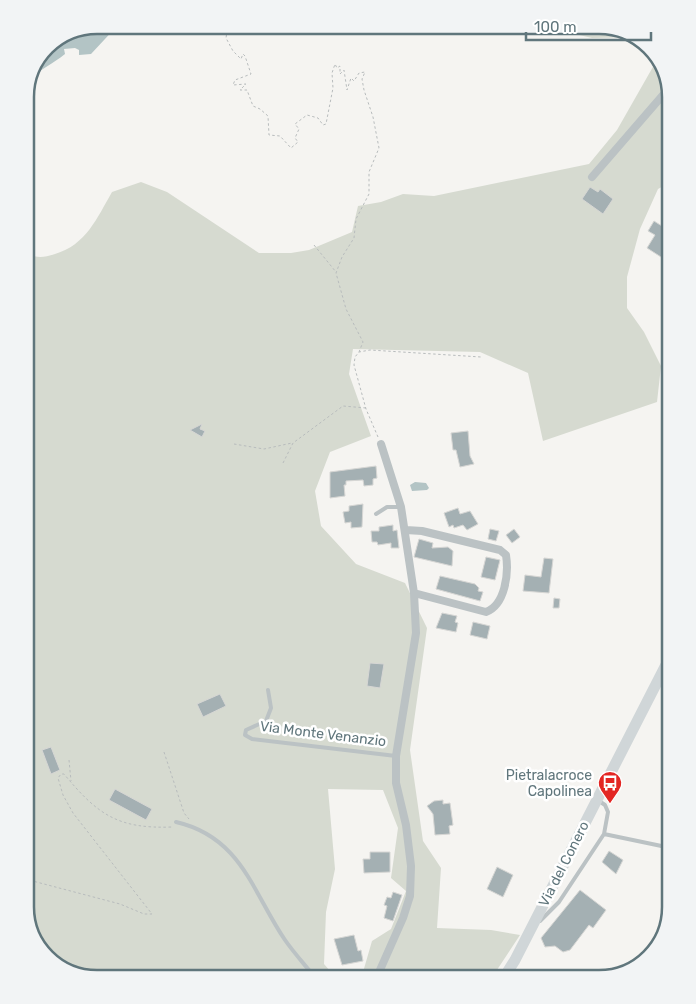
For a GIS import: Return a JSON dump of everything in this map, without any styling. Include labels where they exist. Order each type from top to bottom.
[{"type":"main road","name":"Via del Conero","points":[[507,970],[531,929],[662,673]]},
{"type":"street","points":[[592,177],[662,96]]},
{"type":"street","name":"Via Monte Venanzio","points":[[380,970],[403,918],[410,896],[411,866],[406,825],[396,783],[396,756],[416,633],[414,593],[402,507],[381,444]]},
{"type":"street","points":[[406,530],[422,530],[500,550],[506,555],[508,565],[500,601],[495,609],[486,612],[414,593]]},
{"type":"lane","points":[[376,514],[387,507],[402,507]]},
{"type":"lane","name":"Via Monte Venanzio","points":[[268,690],[271,708],[266,721],[246,730],[246,735],[252,739],[396,756]]},
{"type":"lane","name":"Via del Conero","points":[[531,929],[559,902],[604,834],[608,812],[605,805],[597,799]]},
{"type":"lane","points":[[176,822],[196,826],[222,844],[242,864],[284,939],[309,970]]},
{"type":"lane","name":"Via del Conero","points":[[604,834],[662,846]]},
{"type":"path","points":[[227,34],[226,38],[237,55],[243,59],[243,54],[245,56],[251,74],[236,80],[232,85],[246,84],[240,90],[247,90],[253,106],[268,116],[269,134],[280,136],[290,148],[298,142],[295,138],[299,129],[295,124],[302,118],[308,115],[318,118],[323,125],[328,120],[328,106],[333,88],[332,73],[335,64],[337,68],[340,66],[340,74],[344,70],[347,90],[351,78],[354,81],[359,74],[365,72],[362,79],[373,117],[379,148],[369,172],[368,194],[356,219],[354,238],[342,257],[336,273]]},
{"type":"path","points":[[314,245],[336,273],[346,308],[363,342],[355,357],[354,365],[366,409],[381,444]]},
{"type":"path","points":[[359,352],[370,350],[481,357]]},
{"type":"path","points":[[234,444],[264,449],[293,443],[343,406],[366,409]]},
{"type":"path","points":[[283,464],[293,443]]},
{"type":"path","points":[[164,752],[184,813],[196,826]]},
{"type":"path","points":[[69,760],[71,782]]},
{"type":"path","points":[[34,881],[120,904],[144,914],[152,914],[151,910],[100,849],[73,813],[63,795],[58,778],[61,774],[64,774],[99,811],[120,822],[137,827],[178,827]]},
{"type":"shaded area","points":[[110,34],[91,54],[79,55],[79,50],[75,48],[64,49],[65,54],[39,72],[47,58],[65,42],[84,35]]},
{"type":"shaded area","points":[[575,34],[604,34],[621,37],[592,38]]},
{"type":"shaded area","points":[[654,65],[662,88],[662,187],[658,189],[640,229],[627,277],[627,308],[644,332],[661,366],[657,402],[543,441],[528,373],[480,352],[353,349],[349,374],[371,436],[330,452],[315,491],[321,526],[356,564],[405,583],[427,628],[410,750],[423,841],[441,868],[437,928],[491,930],[520,935],[497,970],[364,970],[372,941],[391,929],[406,891],[391,878],[398,828],[383,790],[328,789],[335,869],[326,912],[324,964],[329,970],[92,970],[76,967],[65,962],[52,952],[42,939],[34,916],[34,256],[43,257],[55,254],[75,244],[96,221],[112,192],[141,182],[167,192],[259,253],[291,253],[309,250],[352,232],[358,206],[381,202],[403,194],[434,196],[589,164],[617,130]]},
{"type":"shaded area","points":[[415,482],[426,483],[429,488],[427,490],[412,491],[410,485]]},
{"type":"building","points":[[590,187],[598,192],[600,189],[613,199],[603,214],[582,199]]},
{"type":"building","points":[[654,221],[662,226],[661,257],[647,248],[655,235],[648,231]]},
{"type":"building","points":[[202,424],[200,429],[205,431],[202,437],[190,430]]},
{"type":"building","points":[[468,431],[470,456],[474,464],[460,467],[456,450],[453,450],[451,433]]},
{"type":"building","points":[[376,466],[377,478],[373,479],[373,485],[364,486],[363,480],[346,481],[346,485],[344,485],[345,496],[330,498],[330,472]]},
{"type":"building","points":[[363,504],[362,527],[351,528],[351,522],[345,523],[343,512],[349,511],[349,506]]},
{"type":"building","points":[[458,508],[460,514],[470,511],[478,524],[467,530],[463,525],[454,528],[453,525],[449,527],[444,513]]},
{"type":"building","points":[[393,525],[393,531],[397,530],[399,548],[391,548],[391,543],[378,545],[377,542],[372,542],[371,531],[379,531],[379,527]]},
{"type":"building","points":[[490,529],[499,531],[496,541],[488,539]]},
{"type":"building","points":[[514,529],[520,537],[512,543],[506,535]]},
{"type":"building","points":[[419,539],[433,543],[432,548],[448,547],[453,551],[452,566],[414,557]]},
{"type":"building","points":[[486,557],[500,560],[495,580],[481,577]]},
{"type":"building","points":[[544,558],[553,559],[549,593],[523,591],[525,575],[541,577]]},
{"type":"building","points":[[440,576],[475,584],[479,588],[478,591],[483,592],[480,601],[436,589]]},
{"type":"building","points":[[554,598],[560,599],[559,608],[553,608]]},
{"type":"building","points":[[442,613],[457,616],[455,622],[458,623],[456,632],[436,628]]},
{"type":"building","points":[[473,622],[490,626],[487,639],[470,635]]},
{"type":"building","points":[[370,663],[384,664],[380,688],[367,686]]},
{"type":"building","points":[[220,694],[226,706],[203,717],[197,704]]},
{"type":"building","points":[[51,747],[60,770],[51,774],[42,750]]},
{"type":"building","points":[[115,789],[152,809],[146,820],[109,800]]},
{"type":"building","points":[[443,800],[443,804],[450,803],[453,825],[449,826],[450,834],[435,835],[433,814],[427,806],[434,801]]},
{"type":"building","points":[[609,851],[623,860],[616,874],[602,862]]},
{"type":"building","points":[[370,852],[390,852],[390,872],[364,873],[363,859],[370,859]]},
{"type":"building","points":[[497,867],[513,875],[503,897],[487,889]]},
{"type":"building","points":[[580,890],[606,910],[593,928],[589,925],[570,950],[563,952],[555,946],[545,947],[541,938]]},
{"type":"building","points":[[393,892],[402,895],[393,921],[384,918],[387,906],[384,905],[387,897],[391,898]]},
{"type":"building","points":[[354,935],[358,951],[361,950],[363,961],[342,965],[334,939]]},
{"type":"place","name":"Pietralacroce Capolinea","points":[[610,804]]}]
